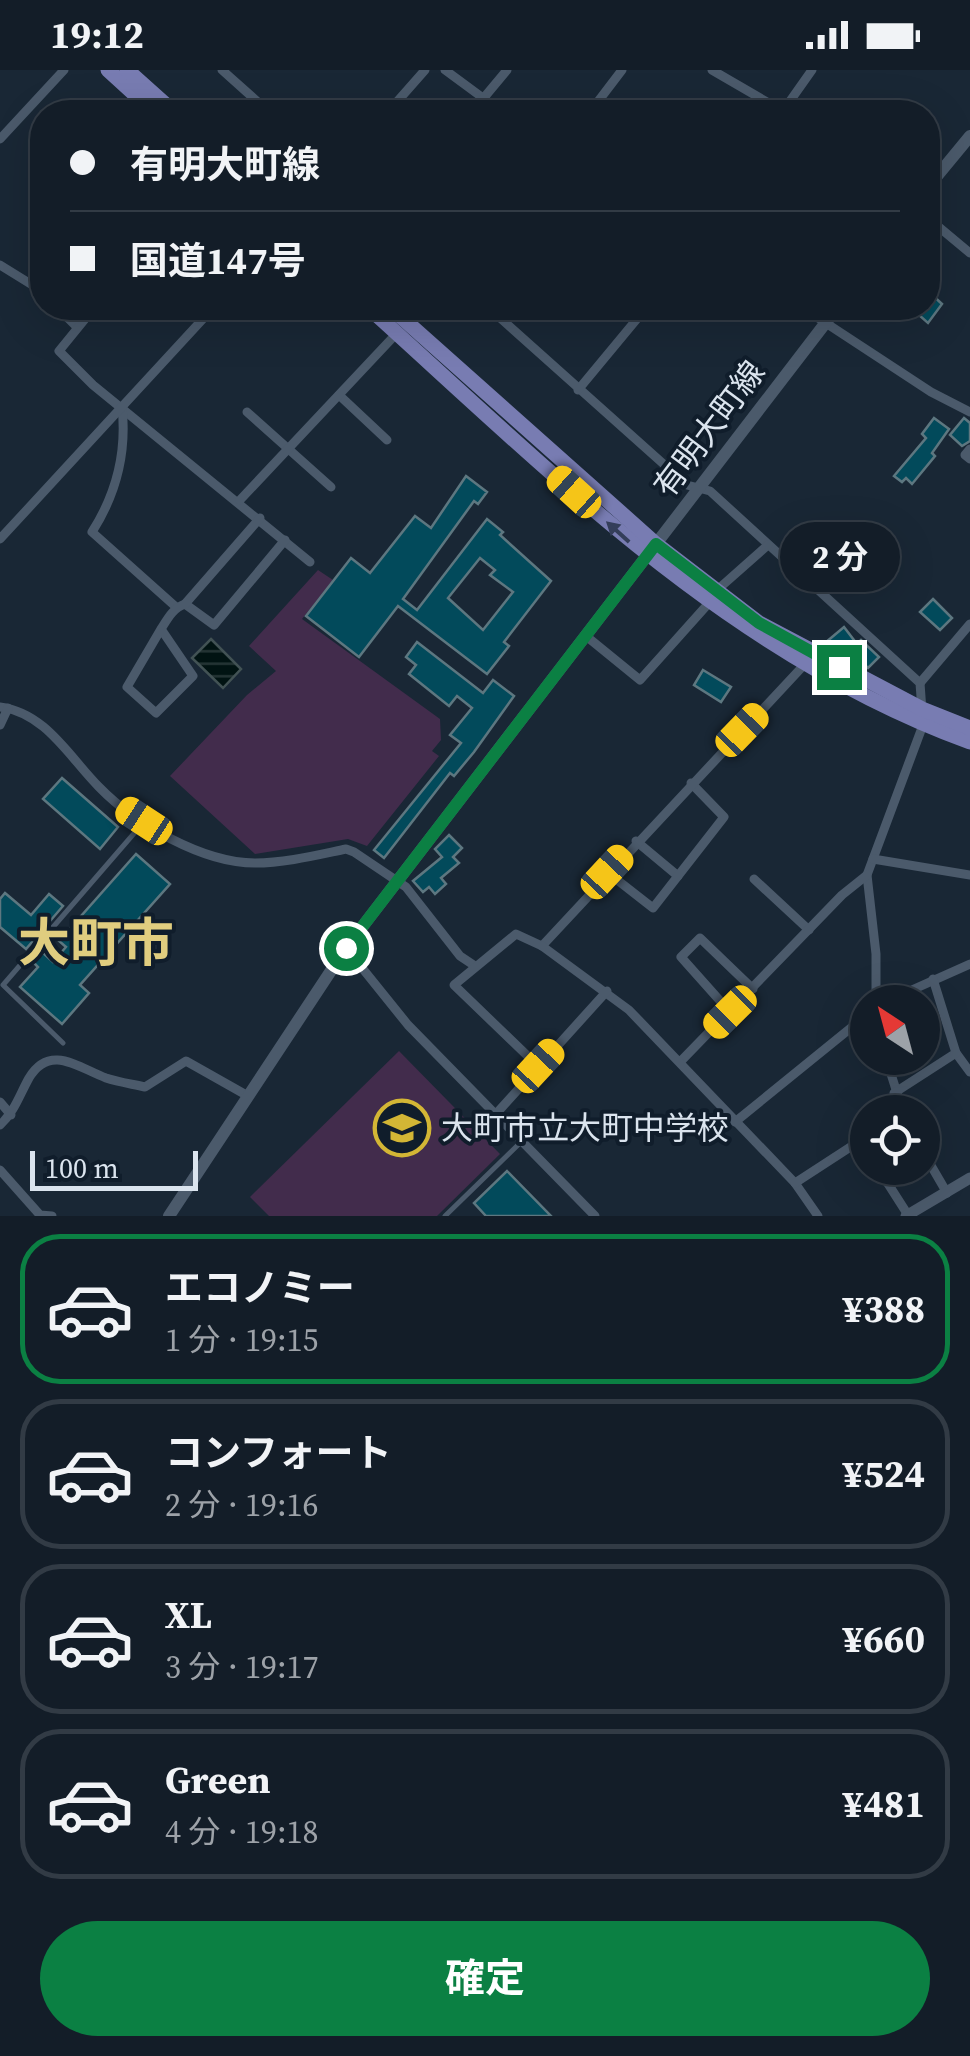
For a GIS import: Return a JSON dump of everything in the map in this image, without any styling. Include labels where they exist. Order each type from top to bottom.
[{"type":"highway","points":[[108,70],[141,100]]},
{"type":"highway","points":[[127,70],[161,100]]},
{"type":"highway","points":[[390,320],[651,550],[804,665],[923,717],[970,728]]},
{"type":"highway","points":[[398,320],[402,327]]},
{"type":"highway","points":[[712,598],[970,742]]},
{"type":"main road","points":[[940,173],[970,136]]},
{"type":"main road","name":"有明大町線","points":[[169,1216],[346,948],[828,320]]},
{"type":"street","points":[[37,100],[64,70]]},
{"type":"street","points":[[222,70],[256,100]]},
{"type":"street","points":[[398,100],[424,70]]},
{"type":"street","points":[[445,70],[483,99],[507,70]]},
{"type":"street","points":[[599,100],[622,70]]},
{"type":"street","points":[[712,70],[763,100]]},
{"type":"street","points":[[792,100],[812,70]]},
{"type":"street","points":[[0,140],[30,107]]},
{"type":"street","points":[[940,228],[970,253]]},
{"type":"street","points":[[0,265],[30,284]]},
{"type":"street","points":[[70,320],[77,327]]},
{"type":"street","points":[[83,320],[59,350],[310,562]]},
{"type":"street","points":[[0,539],[202,320]]},
{"type":"street","points":[[502,320],[688,485],[710,491],[920,682],[923,717],[867,875],[876,985]]},
{"type":"street","points":[[578,390],[636,320]]},
{"type":"street","points":[[821,320],[931,392],[970,412]]},
{"type":"street","points":[[240,500],[402,327]]},
{"type":"street","points":[[339,395],[387,440]]},
{"type":"street","points":[[122,407],[126,441],[110,504],[92,532],[180,606],[214,625],[285,540]]},
{"type":"street","points":[[248,412],[331,487]]},
{"type":"street","points":[[970,449],[965,455],[970,459]]},
{"type":"street","points":[[161,629],[193,676],[156,713],[126,687],[161,629],[260,518]]},
{"type":"street","points":[[586,636],[640,680],[712,598],[768,544]]},
{"type":"street","points":[[920,682],[970,624]]},
{"type":"street","points":[[542,946],[804,665]]},
{"type":"street","points":[[0,725],[4,708],[32,718],[66,746],[99,787],[144,821],[223,858],[253,863],[346,848],[406,886],[460,956],[474,966]]},
{"type":"street","points":[[607,872],[653,908],[724,817],[691,783]]},
{"type":"street","points":[[636,842],[678,876]]},
{"type":"street","points":[[872,859],[970,875]]},
{"type":"street","points":[[681,1061],[867,875]]},
{"type":"street","points":[[754,880],[809,930]]},
{"type":"street","points":[[538,1066],[454,985],[516,934],[542,946],[607,991],[681,1061],[796,1184],[818,1216]]},
{"type":"street","points":[[730,1012],[681,957],[700,938],[752,988]]},
{"type":"street","points":[[346,948],[408,1025],[596,1216]]},
{"type":"street","points":[[920,985],[970,964]]},
{"type":"street","points":[[933,979],[956,1053],[970,1072]]},
{"type":"street","points":[[495,1115],[607,991]]},
{"type":"street","points":[[735,1122],[850,1029]]},
{"type":"street","points":[[890,1075],[894,1093],[956,1053]]},
{"type":"street","points":[[0,1126],[11,1115],[30,1075],[48,1060],[67,1060],[104,1077],[144,1087],[186,1060],[248,1096]]},
{"type":"street","points":[[0,1102],[11,1115]]},
{"type":"street","points":[[796,1184],[850,1147]]},
{"type":"street","points":[[0,1170],[40,1215],[52,1216]]},
{"type":"street","points":[[888,1185],[907,1216],[970,1178]]},
{"type":"street","points":[[940,1181],[947,1193]]},
{"type":"lane","points":[[62,1043],[3,985],[144,821]]},
{"type":"lane","points":[[445,1216],[522,1140]]},
{"type":"shaded area","points":[[318,570],[333,580],[302,619],[440,719],[441,740],[432,751],[439,756],[367,846],[348,839],[255,854],[170,776],[247,695],[276,671],[249,646]]},
{"type":"shaded area","points":[[211,639],[241,669],[223,688],[192,658]]},
{"type":"shaded area","name":"大町市立大町中学校","points":[[399,1051],[500,1154],[437,1216],[269,1216],[250,1197]]},
{"type":"building","points":[[934,418],[949,429],[932,453],[935,456],[912,484],[906,478],[902,482],[894,476],[926,438],[922,434]]},
{"type":"building","points":[[964,418],[970,423],[970,441],[962,446],[950,435]]},
{"type":"building","points":[[466,476],[487,492],[478,504],[474,501],[403,599],[417,610],[487,519],[551,581],[504,642],[509,646],[487,674],[398,606],[359,657],[306,616],[351,558],[370,573],[415,516],[431,528]],"holes":[[[480,558],[495,570],[490,575],[513,592],[483,630],[448,598]]]},
{"type":"building","points":[[933,599],[952,618],[940,630],[920,612]]},
{"type":"building","points":[[844,627],[857,644],[861,640],[879,657],[868,668],[847,647],[840,653],[825,643]]},
{"type":"building","points":[[417,642],[483,693],[493,680],[514,696],[474,752],[454,776],[450,773],[384,858],[374,850],[461,743],[450,735],[472,708],[457,696],[449,706],[409,674],[416,665],[406,657]]},
{"type":"building","points":[[703,670],[731,687],[721,702],[694,685]]},
{"type":"building","points":[[62,778],[118,827],[100,849],[43,799]]},
{"type":"building","points":[[449,835],[462,848],[453,857],[459,863],[441,878],[446,884],[435,894],[429,887],[423,892],[413,881],[442,857],[435,849]]},
{"type":"building","points":[[136,854],[170,884],[80,985],[89,993],[62,1024],[20,987],[38,967],[33,962],[41,951],[53,962],[66,947],[59,941]]},
{"type":"building","points":[[5,893],[31,915],[49,894],[63,906],[26,949],[0,927],[0,899]]},
{"type":"building","points":[[507,1171],[551,1216],[486,1216],[474,1203]]},
{"type":"place","name":"大町市立大町中学校","points":[[402,1128]]},
{"type":"district","name":"大町市","points":[[96,942]]},
{"type":"route","points":[[346,948],[656,544],[759,623],[839,667]]}]
